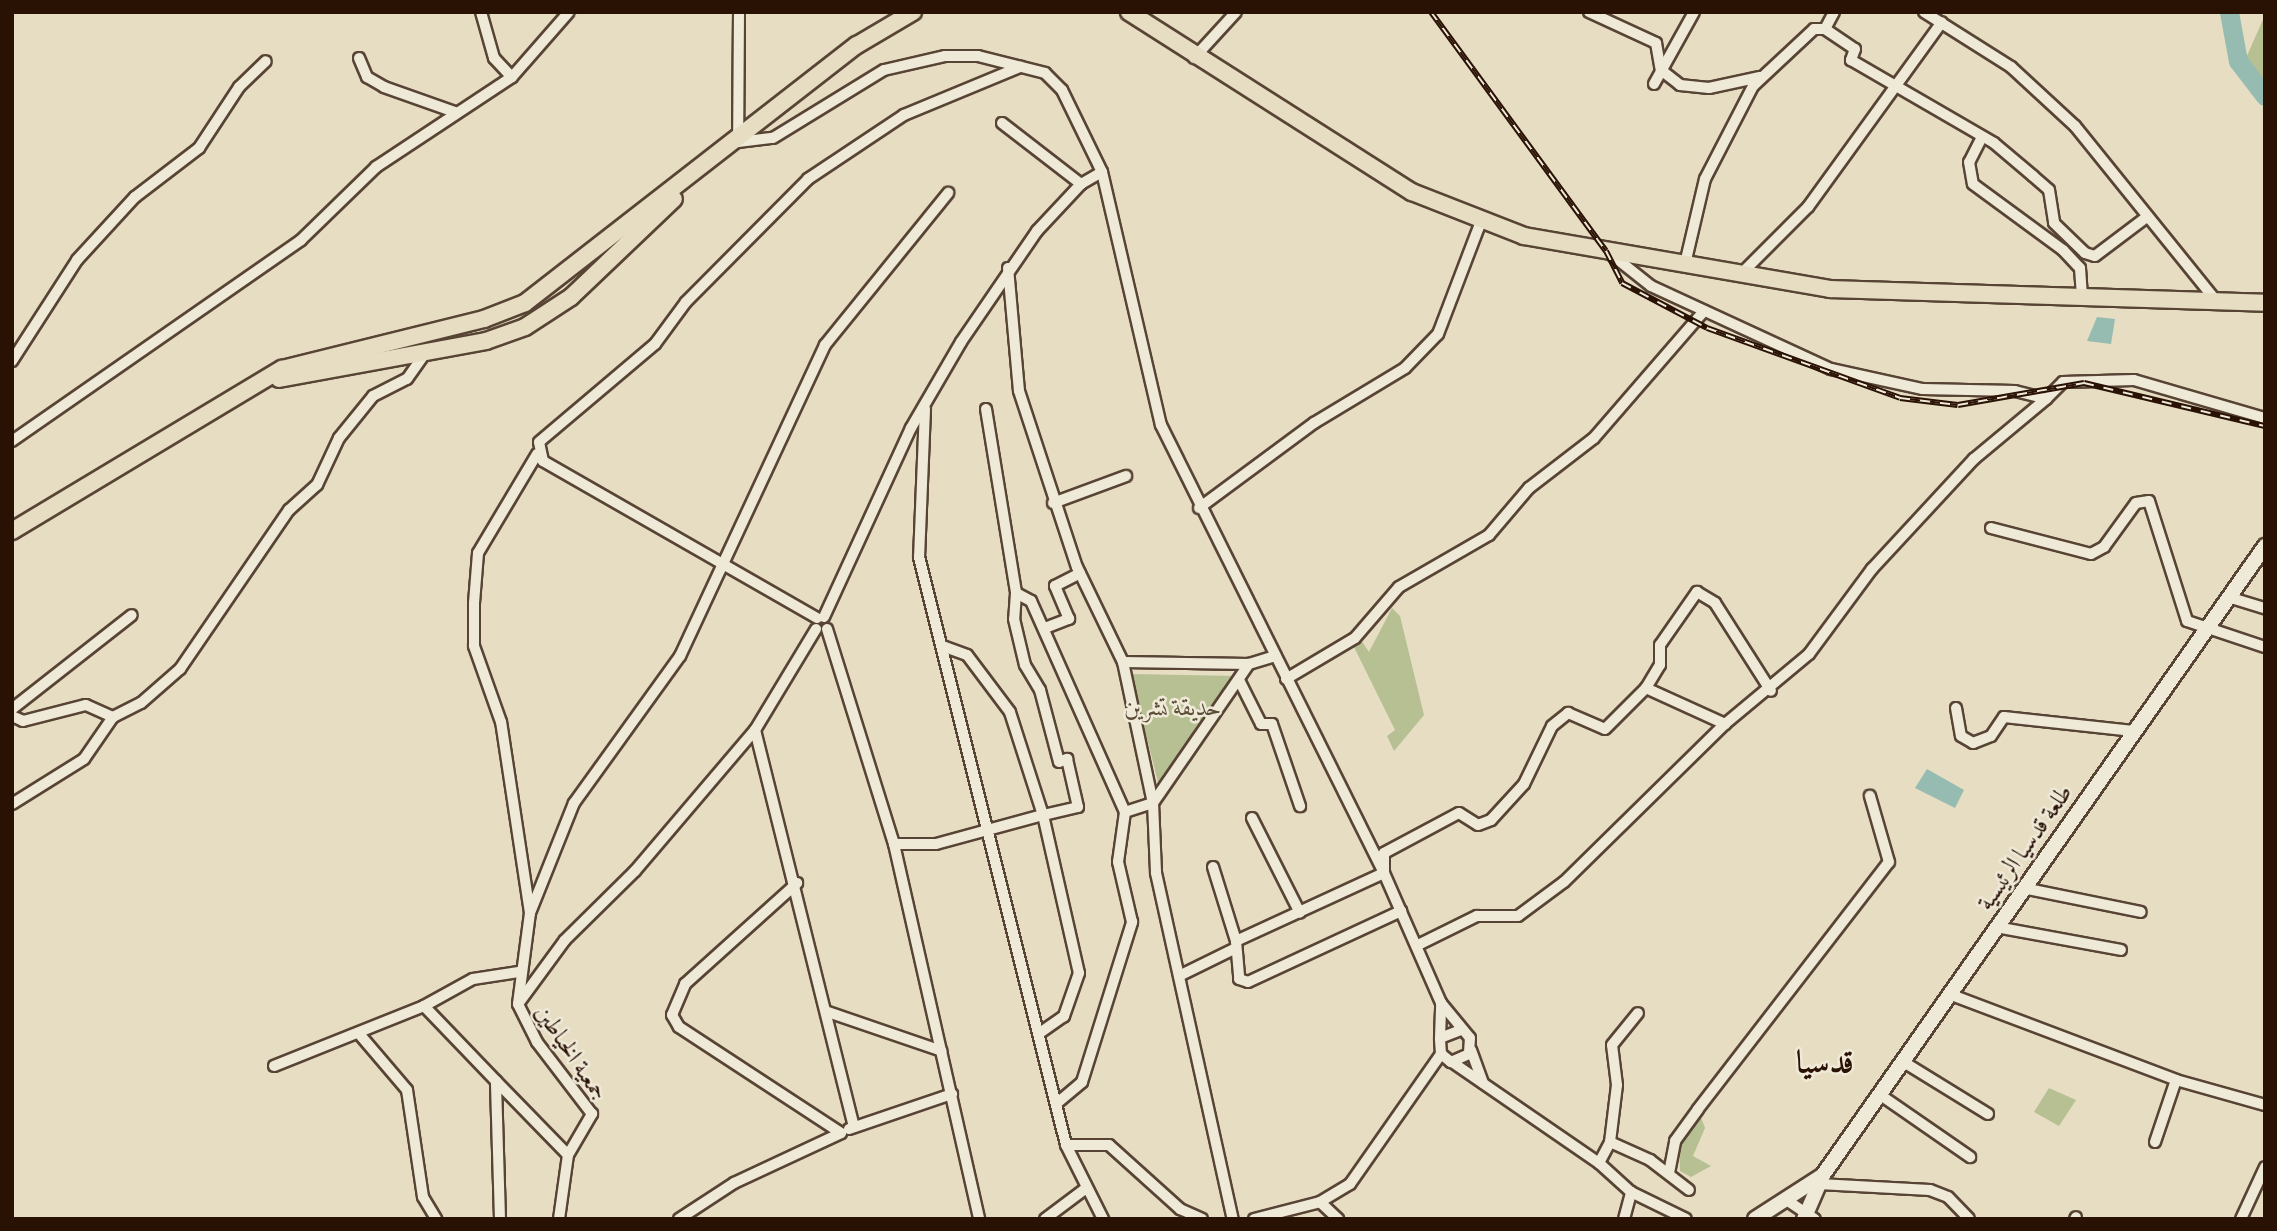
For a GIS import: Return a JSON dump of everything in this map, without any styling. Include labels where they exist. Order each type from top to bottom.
[{"type":"main road","points":[[12,531],[248,388],[323,355],[512,310],[692,179],[857,45],[913,12]]},
{"type":"main road","points":[[1129,12],[1194,58],[1338,149],[1480,224],[1606,251],[1830,289],[2213,297],[2265,303]]},
{"type":"main road","points":[[248,388],[486,341],[541,319],[642,233],[692,179]]},
{"type":"main road","name":"طلعة قدسيا الرئيسية","points":[[1809,1217],[1821,1179],[1879,1094],[2228,597],[2263,552]]},
{"type":"main road","name":"طلعة قدسيا الرئيسية","points":[[1755,1219],[1821,1179]]},
{"type":"street","points":[[481,12],[494,58],[512,77]]},
{"type":"street","points":[[12,441],[301,240],[376,167],[455,112],[512,77],[569,12]]},
{"type":"street","points":[[739,12],[738,142],[773,138],[858,83],[916,61],[978,56],[1045,73],[1062,90],[1102,172],[1161,425],[1199,508],[1384,873],[1418,945],[1441,1003],[1471,1049],[1483,1083]]},
{"type":"street","points":[[1194,58],[1236,12]]},
{"type":"street","points":[[1589,12],[1656,43],[1661,70],[1680,85],[1710,88],[1760,77]]},
{"type":"street","points":[[1654,84],[1694,12]]},
{"type":"street","points":[[1825,29],[1834,12]]},
{"type":"street","points":[[1924,12],[2011,67],[2076,126],[2213,297]]},
{"type":"street","points":[[1741,274],[1808,207],[1896,90],[1942,22]]},
{"type":"street","points":[[1685,264],[1705,178],[1760,77],[1814,29],[1825,29],[1854,49],[1851,60],[1896,90],[1982,137],[2049,190],[2054,223],[2085,253],[2095,256],[2148,216]]},
{"type":"street","points":[[359,58],[367,77],[384,87],[455,112]]},
{"type":"street","points":[[12,361],[77,260],[135,197],[199,148],[239,86],[266,61]]},
{"type":"street","points":[[530,913],[501,722],[474,646],[478,553],[506,495],[537,454],[546,433],[655,344],[686,302],[808,179],[904,116],[1020,67]]},
{"type":"street","points":[[1002,123],[1081,184]]},
{"type":"street","points":[[1982,137],[1969,162],[1973,184],[2063,250],[2080,268],[2082,294]]},
{"type":"street","name":"جمعية الخياطين","points":[[568,1155],[592,1114],[537,1042],[518,1004],[565,940],[635,871],[755,730],[821,623],[925,407],[1008,268],[1081,184],[1102,172]]},
{"type":"street","points":[[518,1004],[518,972],[530,913],[574,803],[680,656],[825,345],[948,193]]},
{"type":"street","points":[[1199,508],[1314,423],[1405,368],[1438,334],[1480,224]]},
{"type":"street","points":[[1606,251],[1651,286],[1831,369],[1923,389],[2015,391],[2046,399]]},
{"type":"street","points":[[1008,268],[1019,391],[1053,503],[1080,573],[1123,662],[1153,803],[1156,873],[1183,974],[1233,1219]]},
{"type":"street","points":[[1286,679],[1355,638],[1399,587],[1489,535],[1529,488],[1594,438],[1704,311]]},
{"type":"street","points":[[12,804],[84,759],[113,717],[141,703],[180,669],[289,510],[317,485],[339,438],[373,396],[407,379],[425,353]]},
{"type":"street","points":[[1418,945],[1477,916],[1518,916],[1564,882],[1725,724],[1771,691],[1833,630],[1872,569],[1974,459],[2063,382],[2134,380],[2265,418]]},
{"type":"street","points":[[925,407],[917,531],[942,646],[991,833],[1066,1145],[1085,1189],[1103,1219]]},
{"type":"street","points":[[894,844],[991,833],[1043,815],[1078,807],[1067,759],[1059,762],[1040,690],[1025,665],[986,409]]},
{"type":"street","points":[[537,454],[725,563],[821,623],[894,844],[979,1219]]},
{"type":"street","points":[[1053,503],[1126,476]]},
{"type":"street","points":[[1991,528],[2091,554],[2104,547],[2136,503],[2148,501],[2185,616],[2205,630],[2265,647]]},
{"type":"street","points":[[1045,628],[1069,618],[1055,586],[1080,573]]},
{"type":"street","points":[[1384,873],[1384,853],[1459,813],[1478,825],[1491,820],[1524,784],[1540,741],[1568,713],[1605,729],[1646,688],[1660,665],[1660,645],[1697,592],[1716,603],[1771,691]]},
{"type":"street","points":[[1016,593],[1031,601],[1045,628],[1125,812],[1118,862],[1132,922],[1082,1082],[1056,1104]]},
{"type":"street","points":[[2228,597],[2265,608]]},
{"type":"street","points":[[12,709],[132,615]]},
{"type":"street","points":[[942,646],[967,655],[1010,712],[1043,815],[1079,973],[1064,1016],[1040,1033]]},
{"type":"street","points":[[1123,662],[1249,664],[1275,656]]},
{"type":"street","points":[[1125,812],[1153,803],[1249,664]]},
{"type":"street","points":[[1239,680],[1261,724],[1272,724],[1300,806]]},
{"type":"street","points":[[1646,688],[1725,724]]},
{"type":"street","points":[[12,716],[23,721],[86,705],[113,717]]},
{"type":"street","points":[[1956,708],[1961,736],[1972,743],[1991,736],[2004,717],[2133,732]]},
{"type":"street","points":[[755,730],[797,883],[854,1127]]},
{"type":"street","points":[[1669,1173],[1675,1141],[1889,862],[1870,796]]},
{"type":"street","points":[[1252,818],[1300,913]]},
{"type":"street","points":[[1213,867],[1236,944],[1239,978],[1248,982],[1401,911]]},
{"type":"street","points":[[1183,974],[1236,944],[1384,873]]},
{"type":"street","points":[[797,883],[685,984],[672,1015],[679,1027],[841,1133]]},
{"type":"street","points":[[2023,888],[2141,912]]},
{"type":"street","points":[[1996,927],[2121,950]]},
{"type":"street","points":[[274,1066],[361,1036],[473,979],[518,972]]},
{"type":"street","points":[[1949,994],[2176,1080],[2265,1105]]},
{"type":"street","points":[[1254,1219],[1320,1202],[1350,1184],[1441,1054],[1441,1003]]},
{"type":"street","points":[[424,1006],[568,1155],[559,1219]]},
{"type":"street","points":[[828,1012],[942,1051]]},
{"type":"street","points":[[1599,1163],[1610,1143],[1617,1084],[1612,1045],[1638,1013]]},
{"type":"street","points":[[1440,1038],[1461,1030]]},
{"type":"street","points":[[361,1036],[407,1090],[423,1197],[436,1219]]},
{"type":"street","points":[[1451,1062],[1471,1049]]},
{"type":"street","points":[[1441,1054],[1599,1163],[1630,1192],[1686,1219]]},
{"type":"street","points":[[1902,1061],[1988,1114]]},
{"type":"street","points":[[2155,1142],[2176,1080]]},
{"type":"street","points":[[496,1082],[500,1219]]},
{"type":"street","points":[[679,1219],[734,1183],[854,1127],[952,1094]]},
{"type":"street","points":[[1879,1094],[1970,1157]]},
{"type":"street","points":[[1610,1143],[1669,1173],[1689,1190]]},
{"type":"street","points":[[1066,1145],[1109,1145],[1180,1209],[1202,1219]]},
{"type":"street","points":[[2241,1219],[2265,1167]]},
{"type":"street","points":[[1821,1179],[1930,1190],[1948,1197],[1969,1219]]},
{"type":"street","points":[[1045,1219],[1085,1189]]},
{"type":"street","points":[[1624,1219],[1630,1192]]},
{"type":"street","points":[[1785,1199],[1809,1217]]},
{"type":"street","points":[[1320,1202],[1338,1219]]},
{"type":"green space","points":[[2265,15],[2265,96],[2242,67]]},
{"type":"green space","points":[[1392,608],[1400,616],[1424,715],[1394,751],[1387,736],[1395,730],[1353,645],[1361,640],[1369,652]]},
{"type":"green space","name":"حديقة تشرين","points":[[1131,674],[1236,676],[1158,782]]},
{"type":"green space","points":[[2049,1088],[2076,1100],[2059,1126],[2034,1112]]},
{"type":"green space","points":[[1700,1115],[1705,1128],[1693,1156],[1711,1166],[1691,1177],[1680,1171],[1679,1136]]},
{"type":"water","points":[[2097,317],[2115,319],[2111,344],[2087,341]]},
{"type":"water","points":[[1927,769],[1964,790],[1955,808],[1915,788]]},
{"type":"waterway","points":[[2229,12],[2238,61],[2265,96]]},
{"type":"railway","points":[[1431,12],[1606,251],[1622,283],[1707,328],[1900,398],[1958,405],[2084,383],[2265,426]]},
{"type":"district","name":"قدسيا","points":[[1825,1062]]}]
